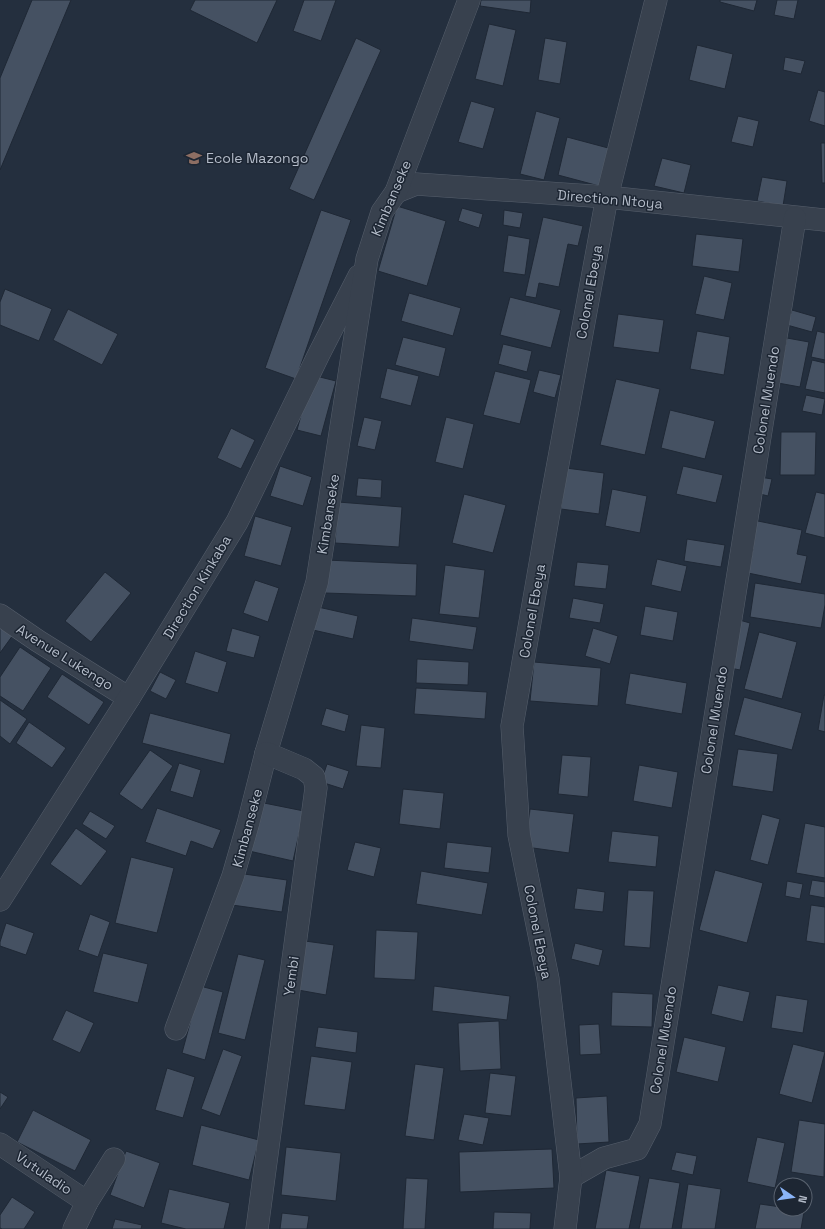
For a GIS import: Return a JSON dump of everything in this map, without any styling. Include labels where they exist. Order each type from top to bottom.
[{"type":"street","name":"Kimbanseke","points":[[176,1029],[233,876],[266,753],[317,582],[367,259],[382,212],[396,192],[469,0]]},
{"type":"street","name":"Colonel Ebeya","points":[[565,1229],[571,1177],[548,979],[519,835],[512,726],[548,518],[607,197],[656,0]]},
{"type":"street","name":"Direction Ntoya","points":[[396,192],[416,184],[607,197],[825,220]]},
{"type":"street","name":"Colonel Muendo","points":[[571,1177],[604,1158],[637,1149],[650,1124],[795,218]]},
{"type":"street","name":"Direction Kinkaba","points":[[1,897],[130,698],[237,522],[367,259]]},
{"type":"street","name":"Avenue Lukengo","points":[[0,615],[38,641],[130,698]]},
{"type":"street","name":"Yembi","points":[[257,1229],[316,788],[314,778],[304,769],[266,753]]},
{"type":"street","name":"Vutuladio","points":[[0,1144],[87,1202]]},
{"type":"street","points":[[74,1229],[87,1202],[114,1159]]},
{"type":"building","points":[[32,0],[71,0],[0,170],[0,78]]},
{"type":"building","points":[[195,0],[277,0],[257,43],[190,10]]},
{"type":"building","points":[[304,0],[336,0],[321,41],[293,31]]},
{"type":"building","points":[[481,0],[531,0],[530,13],[480,6]]},
{"type":"building","points":[[720,0],[757,0],[754,11],[720,2]]},
{"type":"building","points":[[777,0],[798,0],[794,19],[774,15]]},
{"type":"building","points":[[489,24],[516,30],[503,86],[475,79]]},
{"type":"building","points":[[356,38],[381,50],[314,200],[289,189]]},
{"type":"building","points":[[545,38],[567,42],[560,84],[538,80]]},
{"type":"building","points":[[697,45],[733,54],[725,89],[689,80]]},
{"type":"building","points":[[785,57],[805,61],[801,74],[783,70]]},
{"type":"building","points":[[818,90],[825,92],[825,126],[809,121]]},
{"type":"building","points":[[471,101],[495,108],[483,149],[458,142]]},
{"type":"building","points":[[536,111],[560,118],[544,180],[520,174]]},
{"type":"building","points":[[738,116],[759,121],[753,147],[731,142]]},
{"type":"building","points":[[567,137],[612,149],[603,187],[558,175]]},
{"type":"building","points":[[821,143],[825,143],[825,183],[822,183]]},
{"type":"building","points":[[662,158],[691,165],[684,193],[654,186]]},
{"type":"building","points":[[762,177],[787,181],[783,206],[757,201]]},
{"type":"building","points":[[397,206],[446,221],[427,286],[378,271]]},
{"type":"building","points":[[462,208],[483,214],[479,228],[458,221]]},
{"type":"building","points":[[321,210],[351,220],[296,379],[265,368]]},
{"type":"building","points":[[504,210],[523,213],[520,228],[503,225]]},
{"type":"building","points":[[543,217],[583,226],[578,246],[568,244],[559,287],[539,283],[536,298],[525,296]]},
{"type":"building","points":[[696,234],[743,239],[739,272],[692,266]]},
{"type":"building","points":[[508,235],[530,239],[525,275],[503,272]]},
{"type":"building","points":[[704,276],[732,283],[724,320],[695,314]]},
{"type":"building","points":[[5,289],[52,309],[39,341],[0,325],[0,302]]},
{"type":"building","points":[[409,293],[461,308],[453,336],[401,321]]},
{"type":"building","points":[[510,297],[561,310],[551,348],[500,335]]},
{"type":"building","points":[[68,309],[118,334],[102,365],[53,340]]},
{"type":"building","points":[[792,310],[816,317],[812,332],[787,325]]},
{"type":"building","points":[[618,314],[664,320],[659,353],[613,347]]},
{"type":"building","points":[[697,331],[730,337],[724,375],[690,369]]},
{"type":"building","points":[[817,331],[825,333],[825,360],[811,357]]},
{"type":"building","points":[[403,337],[446,348],[439,377],[395,365]]},
{"type":"building","points":[[787,338],[809,342],[800,387],[778,383]]},
{"type":"building","points":[[503,344],[532,351],[527,372],[498,364]]},
{"type":"building","points":[[812,360],[825,363],[825,393],[805,389]]},
{"type":"building","points":[[387,368],[419,376],[411,406],[380,398]]},
{"type":"building","points":[[539,370],[561,375],[555,398],[533,392]]},
{"type":"building","points":[[495,371],[531,380],[520,424],[483,415]]},
{"type":"building","points":[[312,375],[336,381],[321,436],[297,430]]},
{"type":"building","points":[[616,379],[660,389],[645,455],[600,445]]},
{"type":"building","points":[[806,395],[825,399],[822,415],[802,411]]},
{"type":"building","points":[[670,410],[715,421],[705,459],[661,448]]},
{"type":"building","points":[[364,417],[382,421],[375,450],[357,446]]},
{"type":"building","points":[[446,417],[474,424],[463,469],[435,462]]},
{"type":"building","points":[[231,428],[255,440],[241,469],[217,458]]},
{"type":"building","points":[[781,432],[816,432],[815,475],[780,475]]},
{"type":"building","points":[[280,466],[312,477],[303,506],[270,496]]},
{"type":"building","points":[[683,466],[723,475],[716,503],[676,494]]},
{"type":"building","points":[[566,468],[604,473],[599,514],[561,509]]},
{"type":"building","points":[[760,477],[772,479],[768,496],[756,493]]},
{"type":"building","points":[[358,478],[382,480],[381,498],[356,496]]},
{"type":"building","points":[[612,489],[647,496],[640,533],[605,526]]},
{"type":"building","points":[[816,492],[825,494],[825,538],[805,533]]},
{"type":"building","points":[[464,494],[506,505],[493,553],[452,543]]},
{"type":"building","points":[[338,502],[402,507],[399,547],[335,543]]},
{"type":"building","points":[[255,516],[292,527],[281,566],[244,556]]},
{"type":"building","points":[[753,520],[802,530],[797,554],[807,556],[801,584],[748,573],[753,549],[747,548]]},
{"type":"building","points":[[687,539],[725,545],[721,567],[684,561]]},
{"type":"building","points":[[657,559],[687,566],[681,592],[651,585]]},
{"type":"building","points":[[326,560],[417,564],[416,596],[325,593]]},
{"type":"building","points":[[577,562],[609,565],[606,589],[574,586]]},
{"type":"building","points":[[445,565],[485,570],[479,618],[439,614]]},
{"type":"building","points":[[105,572],[131,593],[91,642],[65,621]]},
{"type":"building","points":[[255,580],[279,588],[268,622],[243,613]]},
{"type":"building","points":[[755,583],[825,594],[825,605],[821,628],[750,617]]},
{"type":"building","points":[[573,598],[604,604],[600,623],[569,618]]},
{"type":"building","points":[[645,606],[678,612],[673,641],[640,635]]},
{"type":"building","points":[[318,607],[358,616],[353,639],[313,630]]},
{"type":"building","points":[[412,618],[477,627],[473,650],[409,641]]},
{"type":"building","points":[[736,619],[750,623],[740,670],[725,667]]},
{"type":"building","points":[[0,626],[13,635],[0,653]]},
{"type":"building","points":[[232,628],[260,636],[254,658],[226,651]]},
{"type":"building","points":[[593,628],[618,636],[610,664],[585,656]]},
{"type":"building","points":[[759,632],[797,642],[782,699],[744,689]]},
{"type":"building","points":[[20,647],[51,668],[23,711],[0,696],[0,677]]},
{"type":"building","points":[[195,651],[227,662],[218,693],[185,683]]},
{"type":"building","points":[[417,659],[469,662],[468,685],[416,683]]},
{"type":"building","points":[[534,662],[601,668],[598,706],[530,701]]},
{"type":"building","points":[[160,672],[176,680],[166,699],[150,691]]},
{"type":"building","points":[[630,673],[687,683],[682,714],[625,704]]},
{"type":"building","points":[[62,674],[104,702],[89,725],[47,697]]},
{"type":"building","points":[[416,688],[487,692],[485,719],[414,714]]},
{"type":"building","points":[[825,695],[825,732],[818,730]]},
{"type":"building","points":[[744,697],[802,713],[792,750],[734,735]]},
{"type":"building","points":[[0,700],[27,719],[10,744],[0,736]]},
{"type":"building","points":[[326,708],[349,715],[345,732],[321,725]]},
{"type":"building","points":[[150,713],[231,734],[224,764],[142,743]]},
{"type":"building","points":[[29,722],[66,748],[52,768],[16,743]]},
{"type":"building","points":[[361,725],[385,728],[381,768],[356,766]]},
{"type":"building","points":[[738,749],[778,754],[773,792],[732,786]]},
{"type":"building","points":[[150,750],[173,766],[142,810],[119,794]]},
{"type":"building","points":[[562,755],[591,757],[588,797],[558,794]]},
{"type":"building","points":[[179,763],[201,770],[193,798],[170,791]]},
{"type":"building","points":[[327,764],[349,771],[343,789],[321,782]]},
{"type":"building","points":[[639,765],[678,772],[672,808],[633,801]]},
{"type":"building","points":[[403,789],[444,793],[440,829],[399,824]]},
{"type":"building","points":[[259,802],[304,811],[293,861],[249,851]]},
{"type":"building","points":[[157,808],[221,830],[213,849],[191,841],[186,856],[145,842]]},
{"type":"building","points":[[530,809],[574,814],[569,853],[526,847]]},
{"type":"building","points":[[90,811],[115,826],[106,839],[82,824]]},
{"type":"building","points":[[762,814],[780,819],[768,865],[750,860]]},
{"type":"building","points":[[805,823],[825,827],[825,878],[796,873]]},
{"type":"building","points":[[76,828],[107,851],[81,886],[50,864]]},
{"type":"building","points":[[612,831],[659,836],[656,867],[608,862]]},
{"type":"building","points":[[355,842],[381,848],[374,877],[347,870]]},
{"type":"building","points":[[447,842],[492,847],[489,873],[444,868]]},
{"type":"building","points":[[131,857],[174,868],[157,933],[115,923]]},
{"type":"building","points":[[715,870],[763,883],[747,943],[699,930]]},
{"type":"building","points":[[421,871],[488,883],[482,915],[416,904]]},
{"type":"building","points":[[237,873],[287,880],[282,912],[232,905]]},
{"type":"building","points":[[812,880],[825,882],[825,898],[809,895]]},
{"type":"building","points":[[787,881],[803,884],[800,899],[785,896]]},
{"type":"building","points":[[577,888],[605,892],[603,912],[574,909]]},
{"type":"building","points":[[628,890],[654,891],[650,948],[624,946]]},
{"type":"building","points":[[811,905],[825,907],[825,944],[806,941]]},
{"type":"building","points":[[90,914],[110,922],[98,957],[78,950]]},
{"type":"building","points":[[6,923],[34,933],[26,955],[0,946]]},
{"type":"building","points":[[376,930],[418,932],[415,980],[374,978]]},
{"type":"building","points":[[305,941],[334,945],[326,995],[298,990]]},
{"type":"building","points":[[575,943],[603,950],[599,966],[571,959]]},
{"type":"building","points":[[103,953],[148,964],[138,1003],[93,992]]},
{"type":"building","points":[[238,954],[265,960],[245,1040],[218,1033]]},
{"type":"building","points":[[718,985],[750,992],[743,1022],[711,1014]]},
{"type":"building","points":[[200,986],[223,992],[205,1060],[182,1053]]},
{"type":"building","points":[[434,986],[510,996],[507,1020],[432,1011]]},
{"type":"building","points":[[612,992],[653,994],[652,1027],[611,1026]]},
{"type":"building","points":[[776,995],[808,1000],[803,1033],[771,1028]]},
{"type":"building","points":[[66,1010],[94,1023],[80,1053],[52,1040]]},
{"type":"building","points":[[499,1021],[501,1069],[460,1071],[458,1023]]},
{"type":"building","points":[[599,1024],[601,1054],[580,1055],[579,1025]]},
{"type":"building","points":[[318,1027],[358,1032],[356,1053],[315,1047]]},
{"type":"building","points":[[684,1037],[726,1047],[718,1082],[676,1072]]},
{"type":"building","points":[[793,1044],[825,1052],[812,1103],[779,1094]]},
{"type":"building","points":[[223,1049],[242,1056],[220,1116],[201,1109]]},
{"type":"building","points":[[311,1056],[352,1062],[345,1110],[304,1105]]},
{"type":"building","points":[[415,1064],[444,1068],[434,1140],[405,1136]]},
{"type":"building","points":[[167,1068],[195,1077],[183,1118],[155,1110]]},
{"type":"building","points":[[490,1073],[516,1076],[511,1116],[485,1113]]},
{"type":"building","points":[[0,1092],[8,1097],[0,1109]]},
{"type":"building","points":[[607,1096],[609,1142],[577,1144],[576,1098]]},
{"type":"building","points":[[33,1110],[91,1140],[75,1171],[17,1142]]},
{"type":"building","points":[[464,1114],[489,1118],[483,1145],[458,1140]]},
{"type":"building","points":[[799,1120],[825,1124],[824,1177],[791,1172]]},
{"type":"building","points":[[201,1125],[259,1140],[249,1180],[192,1165]]},
{"type":"building","points":[[757,1137],[785,1143],[777,1177],[773,1177],[773,1188],[747,1182]]},
{"type":"building","points":[[286,1147],[341,1153],[336,1201],[281,1195]]},
{"type":"building","points":[[552,1149],[554,1188],[460,1192],[459,1152]]},
{"type":"building","points":[[126,1151],[160,1163],[144,1208],[110,1195]]},
{"type":"building","points":[[676,1152],[697,1156],[693,1175],[671,1170]]},
{"type":"building","points":[[606,1170],[640,1176],[629,1229],[595,1229]]},
{"type":"building","points":[[406,1178],[428,1179],[425,1229],[403,1229]]},
{"type":"building","points":[[649,1178],[680,1183],[672,1229],[639,1229]]},
{"type":"building","points":[[688,1184],[721,1189],[715,1229],[681,1229]]},
{"type":"building","points":[[169,1189],[230,1203],[224,1229],[186,1229],[161,1223]]},
{"type":"building","points":[[12,1197],[35,1212],[24,1229],[0,1228],[0,1215]]},
{"type":"building","points":[[760,1204],[773,1206],[773,1217],[803,1217],[801,1229],[755,1229]]},
{"type":"building","points":[[494,1212],[531,1213],[530,1229],[493,1229]]},
{"type":"building","points":[[282,1213],[309,1216],[307,1229],[280,1229]]},
{"type":"building","points":[[115,1219],[142,1225],[141,1229],[112,1229]]},
{"type":"place","name":"Ecole Mazongo","points":[[194,158]]}]
